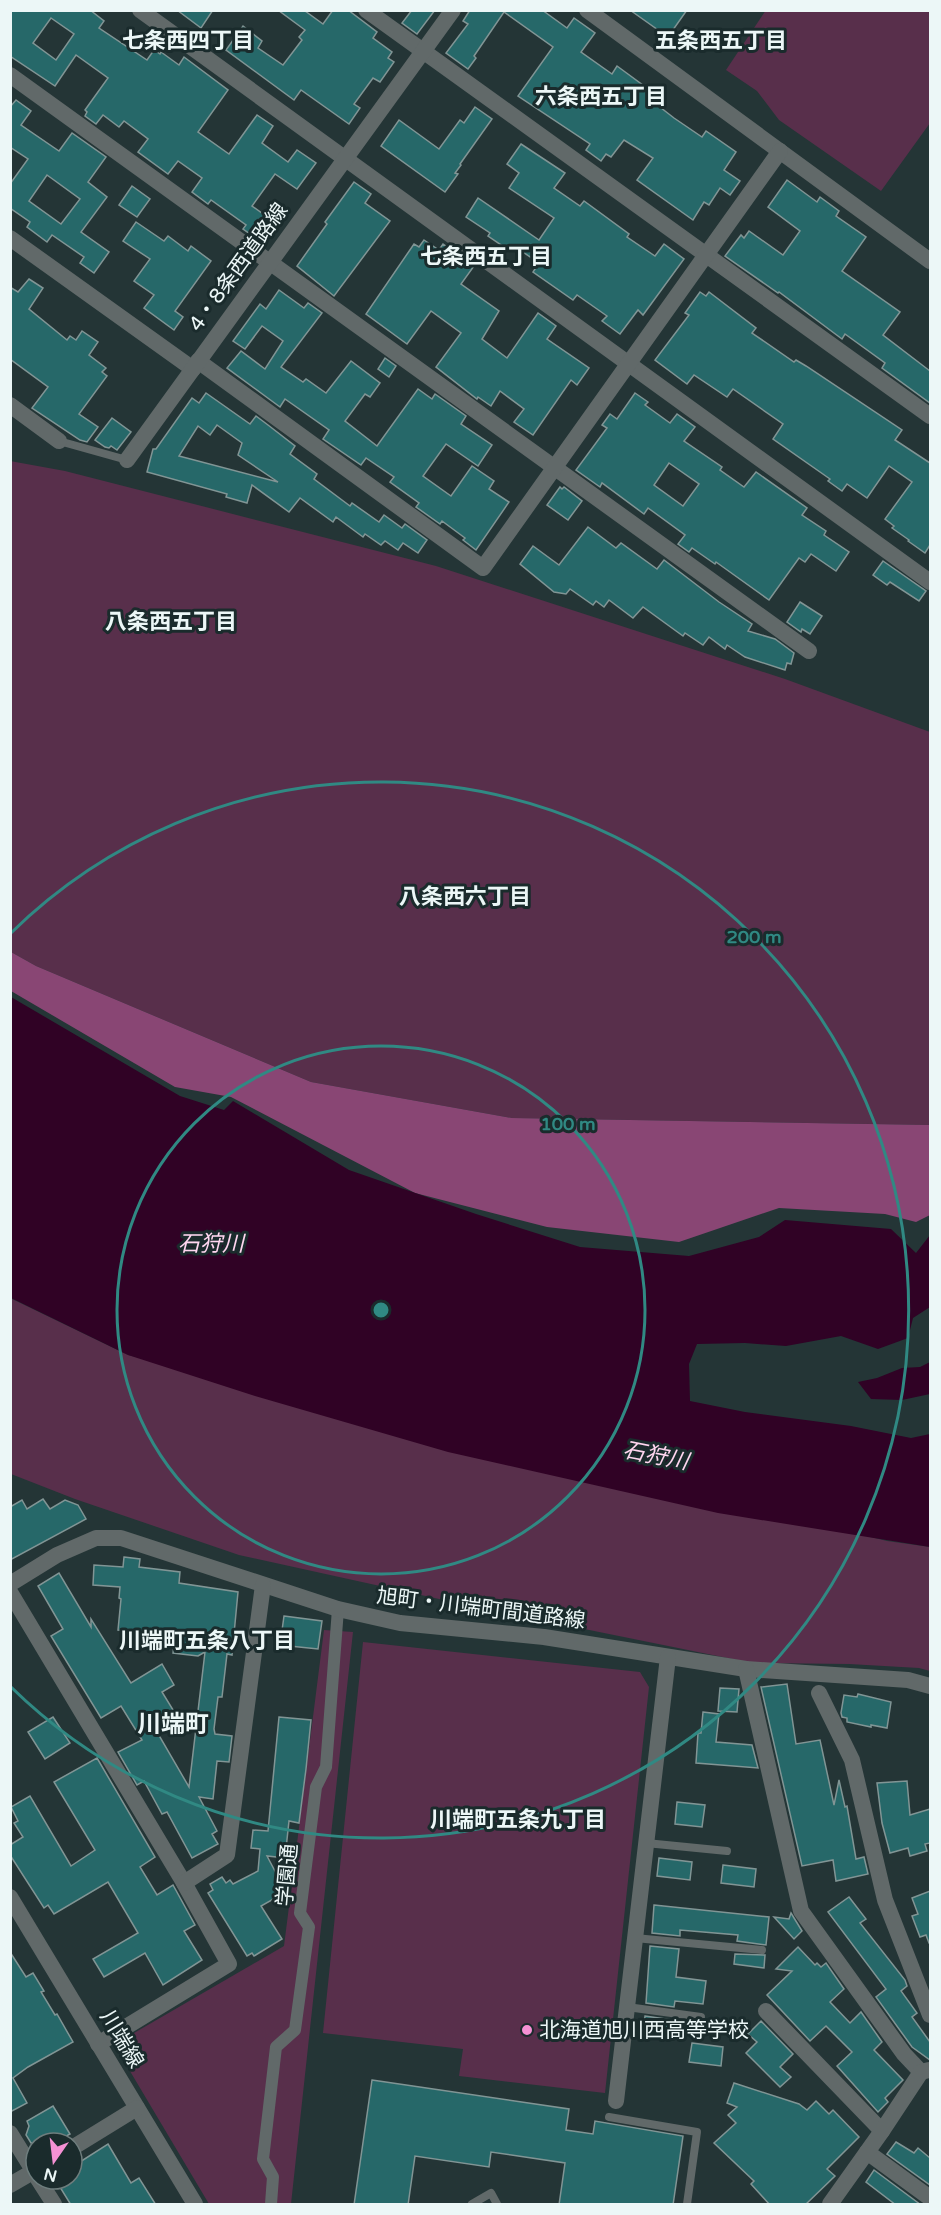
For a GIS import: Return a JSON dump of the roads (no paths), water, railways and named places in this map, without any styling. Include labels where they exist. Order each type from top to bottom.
[{"type":"street","points":[[140,10],[930,582]]},
{"type":"street","points":[[366,10],[930,416]]},
{"type":"street","name":"4・8条西道路線","points":[[128,460],[453,10]]},
{"type":"street","points":[[587,10],[930,261]]},
{"type":"street","points":[[10,75],[809,651]]},
{"type":"street","points":[[10,238],[483,568],[780,151]]},
{"type":"street","points":[[10,405],[59,441]]},
{"type":"street","name":"旭町・川端町間道路線","points":[[10,1584],[57,1555],[96,1538],[121,1538],[338,1609],[400,1623],[544,1637],[746,1670],[908,1680],[930,1686]]},
{"type":"street","points":[[184,1882],[227,1856],[263,1585]]},
{"type":"street","points":[[10,1592],[184,1882],[229,1964],[98,2044]]},
{"type":"street","name":"学園通","points":[[271,2205],[273,2177],[262,2159],[276,2047],[295,2030],[309,1927],[300,1913],[316,1787],[326,1767],[338,1609]]},
{"type":"street","points":[[613,2109],[668,1657]]},
{"type":"street","points":[[746,1670],[801,1911],[904,2054],[926,2071],[830,2205]]},
{"type":"street","points":[[819,1693],[852,1760],[885,1900],[930,2015]]},
{"type":"street","name":"川端線","points":[[10,1897],[195,2205]]},
{"type":"street","points":[[766,2011],[882,2131]]},
{"type":"street","points":[[84,2141],[137,2108]]},
{"type":"street","points":[[10,2133],[24,2155]]},
{"type":"street","points":[[867,2152],[930,2198]]},
{"type":"street","points":[[10,2185],[24,2179]]},
{"type":"street","points":[[46,2191],[54,2205]]},
{"type":"lane","points":[[59,441],[128,460]]},
{"type":"lane","points":[[646,1843],[727,1851]]},
{"type":"lane","points":[[635,1938],[762,1950]]},
{"type":"lane","points":[[627,2007],[701,2017]]},
{"type":"lane","points":[[613,2109],[697,2132],[687,2205]]},
{"type":"lane","points":[[472,2205],[490,2193],[497,2205]]},
{"type":"water","name":"石狩川","points":[[11,997],[180,1096],[224,1110],[233,1101],[349,1170],[580,1247],[689,1256],[759,1237],[785,1220],[891,1229],[916,1253],[930,1235],[930,1307],[913,1318],[908,1338],[878,1349],[841,1336],[786,1346],[745,1343],[697,1344],[689,1364],[690,1401],[745,1412],[851,1426],[911,1438],[930,1434],[930,1547],[718,1513],[448,1452],[255,1396],[128,1355],[11,1298]]},
{"type":"water","points":[[930,1362],[930,1394],[902,1400],[871,1399],[858,1382],[877,1378],[902,1368],[920,1367]]},
{"type":"place","name":"北海道旭川西高等学校","points":[[527,2030]]},
{"type":"district","name":"七条西四丁目","points":[[188,40]]},
{"type":"district","name":"五条西五丁目","points":[[721,40]]},
{"type":"district","name":"六条西五丁目","points":[[601,96]]},
{"type":"district","name":"七条西五丁目","points":[[486,256]]},
{"type":"district","name":"八条西五丁目","points":[[171,621]]},
{"type":"district","name":"八条西六丁目","points":[[465,896]]},
{"type":"district","name":"川端町五条八丁目","points":[[207,1640]]},
{"type":"district","name":"川端町","points":[[173,1724]]},
{"type":"district","name":"川端町五条九丁目","points":[[518,1819]]}]
